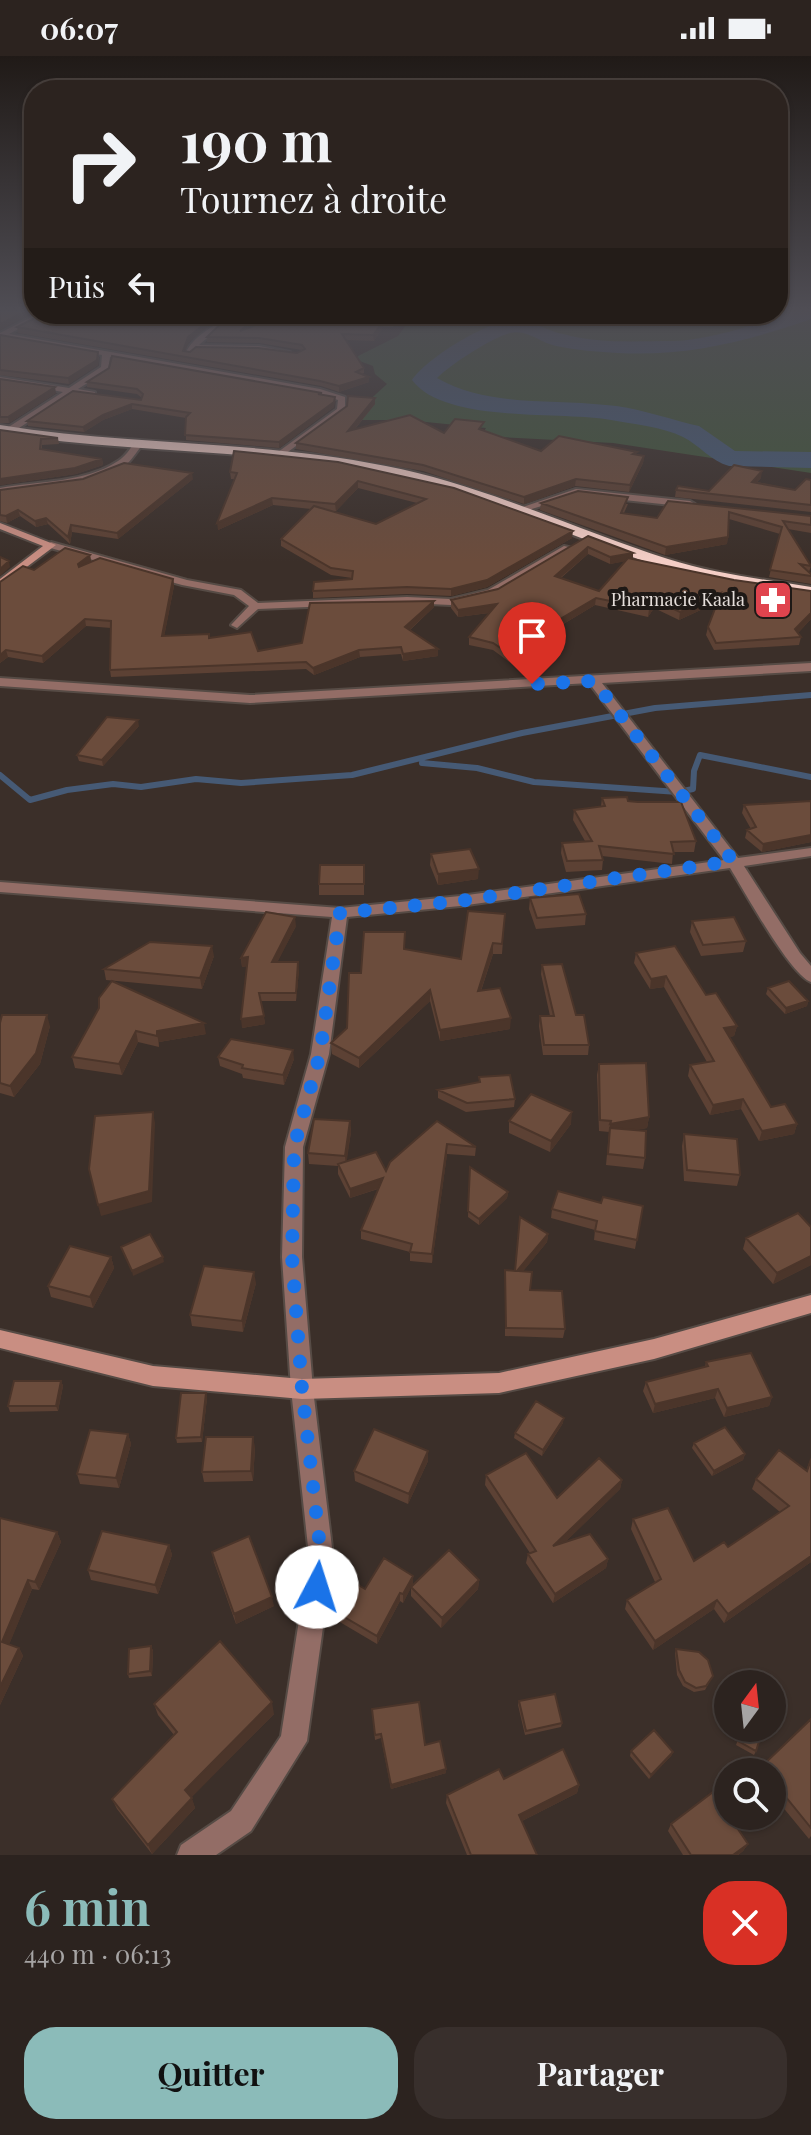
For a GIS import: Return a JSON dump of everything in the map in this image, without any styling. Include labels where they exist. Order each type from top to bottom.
[{"type":"highway","points":[[5,430],[138,444],[281,454],[399,473],[469,490],[664,563],[811,592]]},
{"type":"street","points":[[5,430],[67,394]]},
{"type":"street","points":[[91,394],[98,395]]},
{"type":"street","points":[[281,454],[341,410],[342,399],[328,394]]},
{"type":"street","points":[[0,491],[78,478],[111,468],[125,461],[138,444]]},
{"type":"street","points":[[522,509],[576,492],[702,506]]},
{"type":"street","points":[[0,526],[51,545],[186,583],[237,592],[255,606]]},
{"type":"street","points":[[237,625],[255,606],[407,600],[451,602],[492,592],[591,535]]},
{"type":"street","points":[[0,584],[51,545]]},
{"type":"street","points":[[0,682],[250,699],[811,667]]},
{"type":"street","points":[[594,681],[733,861],[794,957],[811,976]]},
{"type":"street","points":[[0,887],[340,913],[460,901],[811,852]]},
{"type":"street","points":[[191,1855],[241,1821],[294,1741],[321,1556],[302,1389],[292,1257],[294,1147],[320,1054],[340,913]]},
{"type":"street","points":[[0,1339],[153,1376],[302,1389],[499,1383],[654,1349],[811,1304]]},
{"type":"green space","points":[[376,394],[811,394],[811,473],[613,443],[481,436],[486,428],[406,420],[358,420],[363,406]]},
{"type":"building","points":[[0,394],[44,394],[8,417],[0,417]]},
{"type":"building","points":[[68,394],[141,400],[143,394],[318,394],[335,397],[334,402],[279,442],[185,435],[186,417],[190,413],[132,404],[83,427],[27,421]]},
{"type":"building","points":[[348,396],[375,398],[348,431],[410,415],[444,433],[455,419],[484,422],[479,429],[541,451],[559,436],[644,456],[630,485],[576,479],[524,497],[423,465],[296,443],[347,406]]},
{"type":"building","points":[[0,430],[58,438],[41,439],[40,449],[102,459],[75,468],[0,479]]},
{"type":"building","points":[[234,451],[338,462],[454,488],[573,531],[487,580],[451,589],[407,587],[313,591],[314,582],[352,579],[353,571],[331,568],[281,539],[314,506],[376,524],[426,499],[358,481],[335,504],[272,498],[217,523],[237,473],[230,472]]},
{"type":"building","points":[[124,463],[192,473],[117,533],[71,525],[68,537],[46,518],[35,521],[18,510],[6,516],[0,515],[0,490],[83,479]]},
{"type":"building","points":[[734,465],[762,471],[752,482],[795,490],[806,479],[811,480],[811,505],[676,490],[678,486],[709,491]]},
{"type":"building","points":[[578,491],[628,497],[621,513],[657,518],[668,501],[811,516],[811,525],[783,521],[811,566],[800,564],[811,576],[770,570],[782,527],[729,512],[728,537],[666,547],[541,503]]},
{"type":"building","points":[[588,536],[633,553],[610,557],[588,547],[555,576],[599,591],[628,558],[734,580],[811,591],[811,613],[795,629],[801,637],[716,643],[708,627],[721,593],[680,612],[656,601],[649,609],[596,598],[526,639],[543,651],[517,659],[493,643],[469,637],[497,604],[458,610],[451,600],[498,589]]},
{"type":"building","points":[[65,548],[90,555],[78,564],[79,567],[100,558],[173,579],[162,636],[209,634],[209,638],[251,632],[258,651],[302,643],[310,603],[434,601],[405,627],[438,649],[403,654],[401,647],[359,650],[313,668],[306,662],[110,670],[111,621],[85,619],[42,656],[6,650],[0,655],[0,582],[23,566],[34,570]]},
{"type":"building","points":[[0,557],[9,561],[0,569]]},
{"type":"building","points":[[107,717],[138,720],[102,760],[77,755]]},
{"type":"building","points":[[627,797],[628,801],[638,802],[681,802],[696,841],[671,842],[674,854],[599,846],[603,860],[567,861],[562,843],[592,841],[574,810],[605,806],[602,798]]},
{"type":"building","points":[[811,801],[811,835],[763,844],[747,830],[756,827],[744,805]]},
{"type":"building","points":[[470,849],[479,869],[438,874],[431,854]]},
{"type":"building","points":[[320,865],[364,865],[364,884],[319,884]]},
{"type":"building","points":[[579,894],[586,914],[537,918],[530,898]]},
{"type":"building","points":[[468,911],[505,914],[502,944],[493,943],[478,991],[500,988],[511,1018],[440,1030],[430,990],[359,1058],[331,1043],[347,1028],[349,973],[361,973],[364,932],[405,932],[404,949],[461,959]]},
{"type":"building","points":[[266,912],[295,917],[272,962],[298,962],[296,993],[259,993],[264,1016],[241,1019],[248,957],[241,958]]},
{"type":"building","points":[[734,917],[746,941],[703,945],[692,921]]},
{"type":"building","points":[[150,942],[212,946],[200,978],[104,969]]},
{"type":"building","points":[[675,946],[706,995],[716,993],[737,1026],[724,1028],[771,1107],[785,1104],[797,1124],[762,1131],[743,1099],[713,1105],[690,1065],[714,1061],[666,976],[651,979],[636,953]]},
{"type":"building","points":[[562,964],[576,1015],[584,1015],[589,1045],[544,1045],[540,1016],[554,1016],[542,965]]},
{"type":"building","points":[[112,981],[204,1023],[157,1031],[157,1036],[136,1031],[119,1064],[72,1057],[99,1008],[99,998]]},
{"type":"building","points":[[789,981],[808,1001],[786,1008],[768,988]]},
{"type":"building","points":[[2,1015],[47,1015],[36,1053],[10,1086],[0,1083]]},
{"type":"building","points":[[231,1039],[293,1050],[283,1075],[242,1068],[243,1065],[218,1057]]},
{"type":"building","points":[[646,1063],[649,1117],[610,1124],[611,1121],[600,1120],[599,1064]]},
{"type":"building","points":[[510,1075],[515,1099],[467,1103],[438,1090],[480,1082],[479,1077]]},
{"type":"building","points":[[531,1094],[572,1112],[551,1141],[509,1121]]},
{"type":"building","points":[[153,1112],[149,1191],[98,1205],[89,1169],[95,1116]]},
{"type":"building","points":[[314,1119],[350,1121],[345,1156],[308,1153]]},
{"type":"building","points":[[437,1121],[476,1147],[447,1144],[432,1254],[410,1252],[412,1244],[361,1230],[383,1178],[350,1189],[338,1164],[376,1152],[386,1171],[390,1162]]},
{"type":"building","points":[[610,1128],[646,1131],[645,1158],[608,1154]]},
{"type":"building","points":[[684,1134],[737,1139],[740,1175],[687,1170]]},
{"type":"building","points":[[470,1167],[508,1192],[479,1219],[468,1211]]},
{"type":"building","points":[[558,1191],[601,1203],[603,1197],[643,1206],[637,1240],[595,1231],[597,1221],[552,1209]]},
{"type":"building","points":[[798,1213],[811,1227],[811,1256],[777,1273],[746,1238]]},
{"type":"building","points":[[520,1217],[548,1234],[517,1271],[532,1272],[530,1290],[562,1291],[565,1329],[506,1328],[505,1270],[515,1271]]},
{"type":"building","points":[[150,1234],[163,1257],[132,1271],[121,1247]]},
{"type":"building","points":[[70,1246],[111,1257],[90,1297],[48,1286]]},
{"type":"building","points":[[204,1266],[254,1272],[242,1321],[190,1315]]},
{"type":"building","points":[[751,1353],[772,1397],[727,1408],[718,1389],[655,1404],[646,1382],[708,1366],[706,1362]]},
{"type":"building","points":[[14,1381],[61,1381],[56,1406],[8,1406]]},
{"type":"building","points":[[181,1393],[206,1393],[201,1437],[176,1438]]},
{"type":"building","points":[[536,1401],[564,1418],[543,1450],[515,1433]]},
{"type":"building","points":[[725,1427],[745,1454],[714,1471],[694,1443]]},
{"type":"building","points":[[374,1429],[428,1451],[409,1494],[354,1471]]},
{"type":"building","points":[[90,1430],[128,1434],[116,1478],[77,1474]]},
{"type":"building","points":[[206,1437],[253,1437],[251,1471],[202,1472]]},
{"type":"building","points":[[779,1450],[807,1471],[811,1459],[811,1556],[728,1614],[717,1600],[655,1641],[627,1600],[661,1579],[633,1519],[668,1508],[694,1561],[724,1542],[728,1547],[789,1506],[756,1479]]},
{"type":"building","points":[[526,1453],[557,1498],[599,1458],[622,1480],[553,1546],[590,1534],[608,1559],[555,1594],[528,1554],[536,1551],[486,1475]]},
{"type":"building","points":[[0,1518],[57,1532],[35,1582],[28,1580],[2,1642],[19,1648],[0,1687]]},
{"type":"building","points":[[102,1531],[169,1545],[155,1585],[88,1570]]},
{"type":"building","points":[[249,1536],[272,1597],[234,1614],[212,1552]]},
{"type":"building","points":[[449,1550],[479,1580],[442,1618],[411,1587]]},
{"type":"building","points":[[384,1558],[413,1576],[403,1594],[400,1593],[377,1636],[327,1607],[329,1593],[340,1574],[365,1589]]},
{"type":"building","points":[[220,1641],[272,1702],[185,1790],[192,1798],[148,1845],[112,1799],[177,1732],[154,1704]]},
{"type":"building","points":[[151,1646],[150,1671],[128,1674],[129,1649]]},
{"type":"building","points":[[676,1649],[699,1652],[708,1660],[713,1676],[706,1686],[696,1688],[685,1682],[679,1670]]},
{"type":"building","points":[[555,1694],[562,1723],[526,1731],[519,1701]]},
{"type":"building","points":[[419,1702],[425,1745],[440,1741],[446,1769],[391,1785],[381,1734],[375,1735],[372,1709]]},
{"type":"building","points":[[811,1719],[811,1828],[786,1797],[786,1758],[770,1758]]},
{"type":"building","points":[[654,1730],[673,1752],[651,1775],[631,1751]]},
{"type":"building","points":[[740,1742],[759,1742],[756,1751]]},
{"type":"building","points":[[563,1749],[579,1785],[519,1815],[537,1855],[471,1855],[447,1795],[499,1769],[504,1779]]},
{"type":"building","points":[[713,1792],[714,1830],[739,1830],[748,1844],[733,1855],[691,1855],[671,1824]]},
{"type":"waterway","points":[[449,394],[488,405],[609,412],[690,431],[729,458],[811,460]]},
{"type":"waterway","points":[[0,775],[30,800],[67,790],[113,784],[141,787],[196,779],[241,783],[352,775],[522,733],[655,708],[811,695]]},
{"type":"waterway","points":[[422,763],[477,768],[534,782],[678,792],[693,789],[694,771],[700,755],[811,777]]},
{"type":"place","name":"Pharmacie Kaala","points":[[773,600]]},
{"type":"route","points":[[317,1587],[321,1556],[302,1389],[292,1257],[294,1147],[320,1054],[340,913],[460,901],[733,861],[594,681],[532,684]]}]
